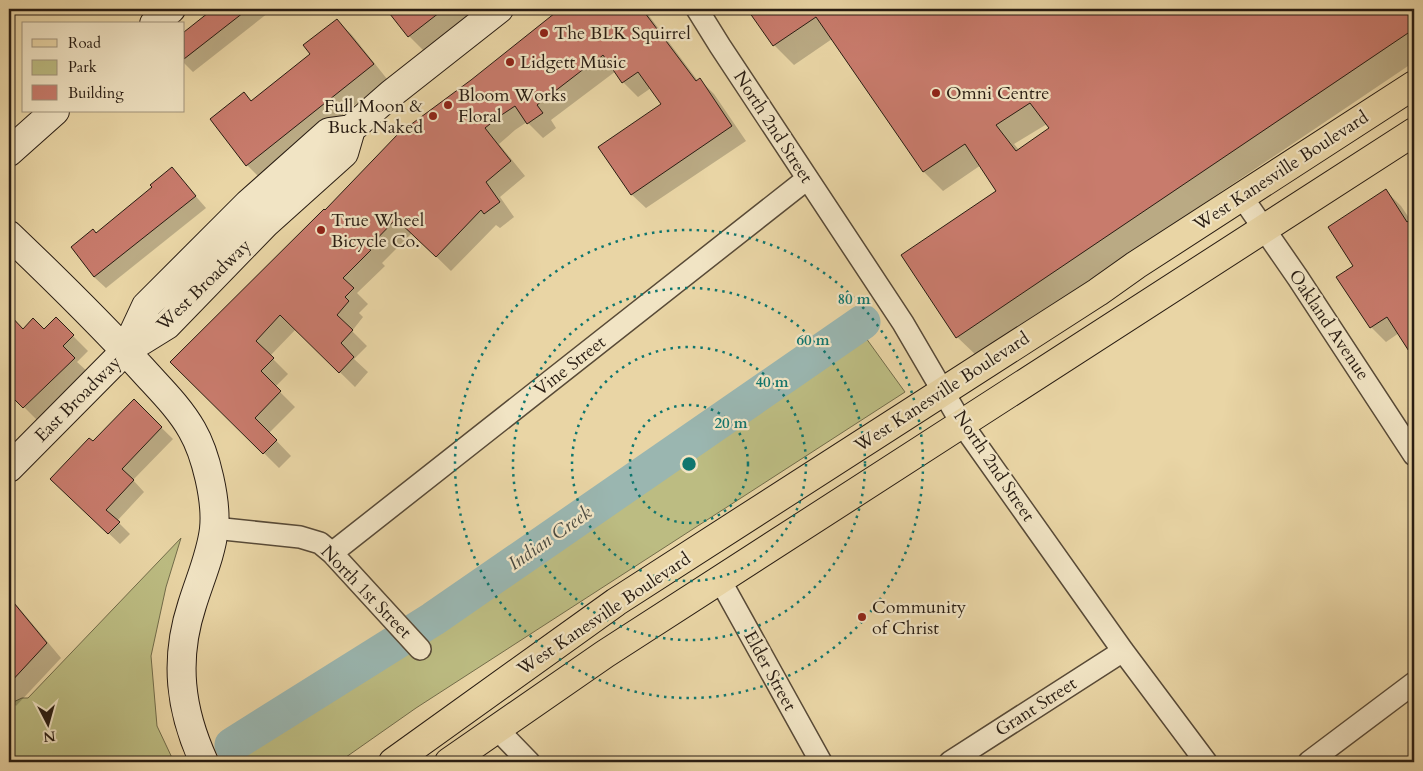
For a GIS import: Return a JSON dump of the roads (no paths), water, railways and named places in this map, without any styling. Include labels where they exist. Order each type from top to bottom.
[{"type":"main road","points":[[156,22],[171,9]]},
{"type":"main road","name":"West Broadway","points":[[125,351],[146,306],[248,204],[329,132],[351,128],[390,94],[498,9]]},
{"type":"main road","name":"West Kanesville Boulevard","points":[[393,762],[616,602],[1098,292],[1136,265],[1414,85]]},
{"type":"main road","points":[[9,152],[54,112]]},
{"type":"main road","name":"West Kanesville Boulevard","points":[[448,762],[605,654],[1414,132]]},
{"type":"main road","points":[[9,235],[125,351],[173,403],[193,431],[202,451],[212,498],[214,528],[206,569],[192,604],[183,636],[180,670],[190,728],[204,762]]},
{"type":"main road","name":"East Broadway","points":[[9,468],[125,351]]},
{"type":"street","name":"North 2nd Street","points":[[697,9],[903,323],[962,424],[1123,651],[1206,762]]},
{"type":"street","name":"Vine Street","points":[[332,553],[807,179]]},
{"type":"street","name":"Oakland Avenue","points":[[1242,197],[1298,278],[1414,455]]},
{"type":"street","name":"North 1st Street","points":[[214,528],[300,537],[320,543],[332,553],[420,648]]},
{"type":"street","name":"Elder Street","points":[[720,580],[821,762]]},
{"type":"street","name":"Grant Street","points":[[950,762],[1123,651]]},
{"type":"street","points":[[1309,762],[1414,683]]},
{"type":"street","points":[[496,728],[529,762]]},
{"type":"waterway","name":"Indian Creek","points":[[232,745],[433,619],[863,322]]},
{"type":"place","name":"The BLK Squirrel","points":[[544,33]]},
{"type":"place","name":"Lidgett Music","points":[[510,62]]},
{"type":"place","name":"Omni Centre","points":[[936,93]]},
{"type":"place","name":"Bloom Works Floral","points":[[448,105]]},
{"type":"place","name":"Full Moon & Buck Naked","points":[[433,116]]},
{"type":"place","name":"True Wheel Bicycle Co.","points":[[321,230]]},
{"type":"place","name":"Community of Christ","points":[[862,617]]}]
